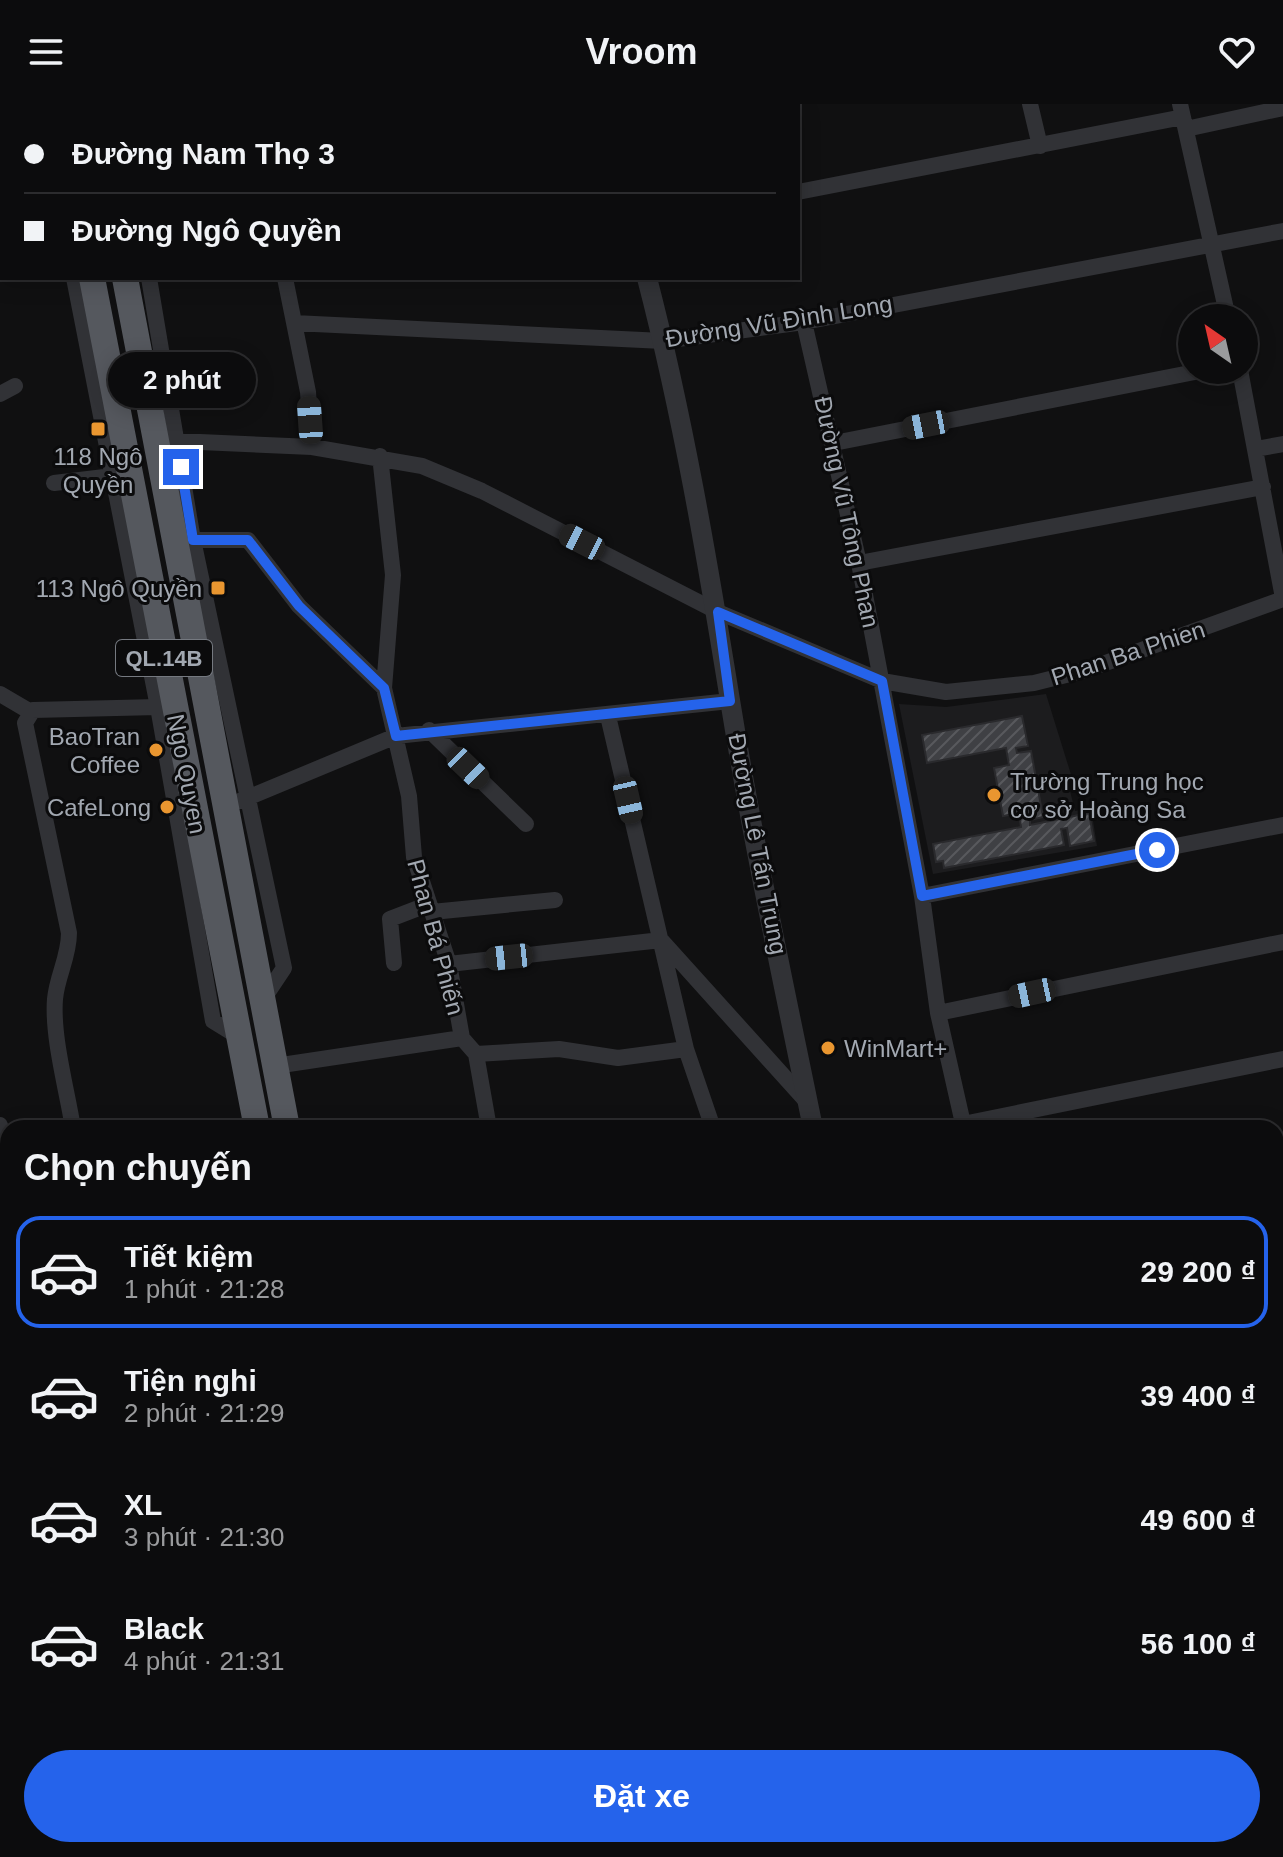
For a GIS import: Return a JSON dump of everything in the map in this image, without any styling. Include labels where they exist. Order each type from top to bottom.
[{"type":"highway","name":"Ngo Quyen","points":[[92,280],[255,1120]]},
{"type":"highway","name":"Ngo Quyen","points":[[126,280],[166,441],[236,803],[262,1001],[285,1120]]},
{"type":"street","points":[[1030,104],[1040,146]]},
{"type":"street","points":[[800,192],[1183,117],[1283,108]]},
{"type":"street","points":[[1183,117],[1225,304]]},
{"type":"street","name":"Đường Vũ Đình Long","points":[[294,323],[663,341],[804,322],[1283,231]]},
{"type":"street","points":[[74,280],[158,707],[213,1021],[239,1037]]},
{"type":"street","points":[[149,280],[166,441],[193,540],[236,803],[396,736],[429,730],[608,716],[730,701]]},
{"type":"street","points":[[285,280],[308,392],[312,447]]},
{"type":"street","name":"Đường Lê Tấn Trung","points":[[648,280],[663,341],[718,612],[730,701],[811,1120]]},
{"type":"street","name":"Đường Vũ Tông Phan","points":[[804,322],[859,563],[922,896],[938,1013],[963,1120]]},
{"type":"street","points":[[834,443],[1178,375]]},
{"type":"street","points":[[1243,384],[1263,487],[1278,536],[1283,598]]},
{"type":"street","points":[[0,394],[15,386]]},
{"type":"street","name":"Phan Ba Phien","points":[[166,441],[312,447],[380,456],[422,466],[482,491],[718,612],[882,681],[946,692],[1034,683],[1086,670],[1283,598]]},
{"type":"street","points":[[1256,449],[1283,444]]},
{"type":"street","name":"Phan Bá Phiến","points":[[380,456],[393,575],[384,688],[409,796],[414,857],[449,964],[462,1038],[476,1054]]},
{"type":"street","points":[[54,483],[113,476]]},
{"type":"street","points":[[859,563],[1263,487]]},
{"type":"street","points":[[193,540],[248,540],[299,606],[384,688]]},
{"type":"street","points":[[0,694],[29,711],[158,707]]},
{"type":"street","points":[[29,711],[25,723],[69,933],[55,1010],[72,1120]]},
{"type":"street","points":[[608,716],[686,1049],[710,1120]]},
{"type":"street","points":[[429,730],[526,824]]},
{"type":"street","points":[[922,896],[1283,825]]},
{"type":"street","points":[[394,963],[390,919],[431,908],[555,900]]},
{"type":"street","points":[[661,940],[807,1102]]},
{"type":"street","points":[[449,964],[661,940]]},
{"type":"street","points":[[938,1013],[1283,942]]},
{"type":"street","points":[[275,1066],[462,1038]]},
{"type":"street","points":[[488,1120],[476,1054],[559,1049],[618,1058],[686,1049]]},
{"type":"street","points":[[993,1120],[1283,1059]]},
{"type":"shaded area","name":"Trường Trung học cơ sở Hoàng Sa","points":[[1046,694],[1073,781],[1068,783],[1075,811],[1091,808],[1097,846],[933,874],[899,704],[946,707]]},
{"type":"building","points":[[1022,716],[1028,746],[1016,748],[1017,753],[1031,751],[1043,817],[1030,820],[1030,825],[1089,813],[1094,841],[1070,846],[1067,828],[1061,829],[1064,845],[944,868],[943,861],[936,862],[933,844],[1021,827],[1019,813],[1003,816],[994,768],[1009,765],[1006,748],[927,763],[922,735]]},
{"type":"place","name":"118 Ngô Quyền","points":[[98,429]]},
{"type":"place","name":"113 Ngô Quyền","points":[[218,588]]},
{"type":"place","name":"BaoTran Coffee","points":[[156,750]]},
{"type":"place","name":"Trường Trung học cơ sở Hoàng Sa","points":[[994,795]]},
{"type":"place","name":"CafeLong","points":[[167,807]]},
{"type":"place","name":"WinMart+","points":[[828,1048]]},
{"type":"route","points":[[181,467],[193,540],[248,540],[299,606],[384,688],[396,736],[429,730],[608,716],[730,701],[718,612],[882,681],[922,896],[1157,850]]}]
